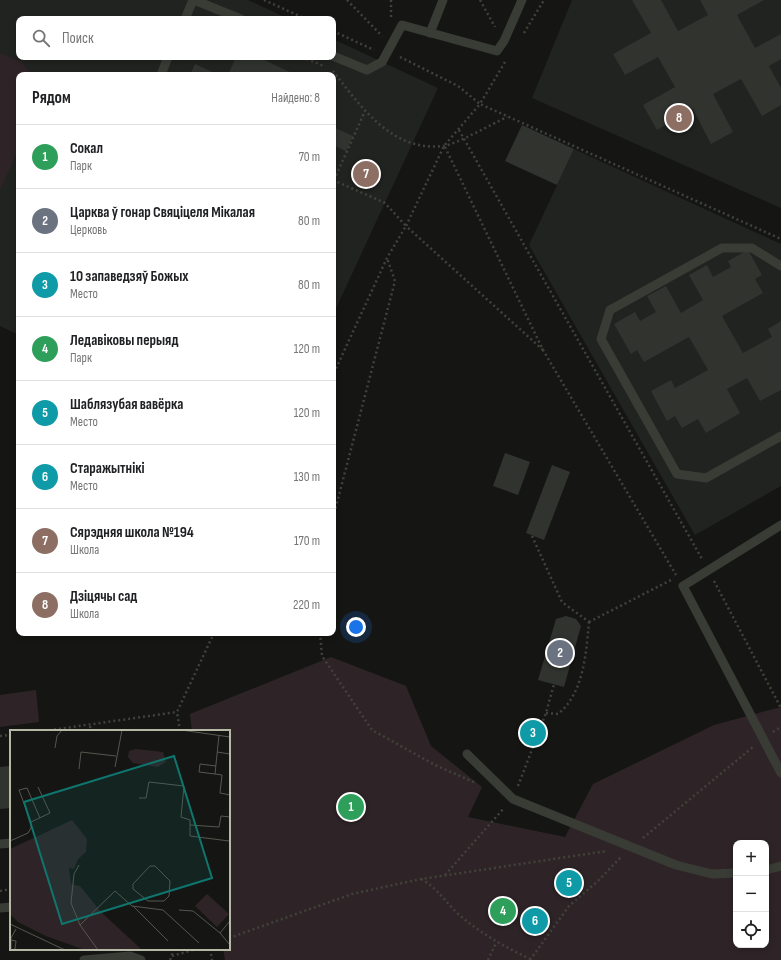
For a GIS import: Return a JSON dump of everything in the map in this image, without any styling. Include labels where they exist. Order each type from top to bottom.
[{"type":"lane","points":[[186,16],[193,0],[233,16]]},
{"type":"lane","points":[[430,33],[443,0]]},
{"type":"lane","points":[[336,57],[367,70],[379,65],[402,25],[496,51],[504,41],[522,0]]},
{"type":"lane","points":[[162,72],[167,60]]},
{"type":"lane","points":[[781,266],[752,248],[722,248],[610,310],[600,339],[677,474],[706,478],[781,436]]},
{"type":"lane","points":[[781,525],[683,586],[781,773]]},
{"type":"lane","points":[[466,754],[513,799],[676,865],[712,874],[733,874]]},
{"type":"lane","points":[[0,844],[10,843]]},
{"type":"lane","points":[[769,869],[781,866]]},
{"type":"lane","points":[[0,908],[10,907]]},
{"type":"lane","points":[[84,960],[129,952],[141,960]]},
{"type":"path","points":[[264,0],[299,16]]},
{"type":"path","points":[[347,0],[391,46]]},
{"type":"path","points":[[521,37],[544,0]]},
{"type":"path","points":[[336,32],[386,55],[399,56],[458,86],[480,104],[781,239]]},
{"type":"path","points":[[309,60],[334,72]]},
{"type":"path","points":[[336,368],[387,258],[406,226],[444,146],[480,104],[502,68]]},
{"type":"path","points":[[336,75],[365,111],[388,131],[412,144],[444,146],[508,117]]},
{"type":"path","points":[[336,174],[365,111]]},
{"type":"path","points":[[459,130],[708,570],[781,708]]},
{"type":"path","points":[[444,146],[543,350],[678,576],[589,622]]},
{"type":"path","points":[[336,181],[385,203],[406,226],[543,350]]},
{"type":"path","points":[[336,507],[395,281],[387,258]]},
{"type":"path","points":[[532,536],[562,602],[589,622]]},
{"type":"path","points":[[546,713],[558,714],[566,707],[574,692],[585,662],[589,622]]},
{"type":"path","points":[[180,730],[177,712],[213,636]]},
{"type":"path","points":[[320,636],[322,656],[372,730],[435,765],[478,783]]},
{"type":"path","points":[[444,875],[513,799],[546,713],[554,684]]},
{"type":"path","points":[[53,730],[90,726],[177,712]]},
{"type":"path","points":[[90,726],[91,730]]},
{"type":"path","points":[[0,736],[10,735]]},
{"type":"path","points":[[421,879],[430,884],[457,912],[496,943],[530,960],[569,906],[598,881],[631,848],[764,738]]},
{"type":"path","points":[[230,938],[352,894],[444,875],[631,848]]},
{"type":"path","points":[[0,890],[10,889]]},
{"type":"path","points":[[488,960],[496,943]]},
{"type":"path","points":[[170,960],[174,950]]},
{"type":"path","points":[[172,956],[193,950]]},
{"type":"path","points":[[210,950],[212,960]]},
{"type":"shaded area","points":[[0,0],[248,0],[283,16],[16,16],[16,60],[336,60],[336,40],[438,88],[336,309],[336,72],[16,72],[16,334],[0,326]]},
{"type":"shaded area","points":[[572,0],[781,0],[781,208],[532,98]]},
{"type":"shaded area","points":[[0,53],[20,61],[29,72],[16,72],[16,155],[0,190]]},
{"type":"shaded area","points":[[574,149],[781,244],[781,486],[695,535],[529,245]]},
{"type":"shaded area","points":[[331,657],[406,686],[431,746],[482,787],[468,817],[565,837],[593,784],[714,725],[781,707],[781,960],[225,960],[223,950],[230,950],[230,730],[192,730],[190,714]]},
{"type":"shaded area","points":[[36,690],[39,722],[0,727],[0,695]]},
{"type":"building","points":[[632,0],[661,0],[678,31],[708,15],[700,0],[764,0],[737,15],[755,48],[781,34],[781,59],[769,66],[781,88],[781,105],[762,116],[741,79],[713,94],[733,132],[711,144],[693,109],[657,130],[643,105],[675,87],[658,57],[625,75],[613,54],[651,33]]},
{"type":"building","points":[[235,60],[264,60],[290,72],[229,72]]},
{"type":"building","points":[[195,64],[212,72],[191,72]]},
{"type":"building","points":[[522,125],[574,149],[557,185],[505,161]]},
{"type":"building","points":[[336,128],[353,136],[346,151],[336,146]]},
{"type":"building","points":[[748,250],[762,275],[755,279],[763,293],[722,316],[743,353],[772,337],[768,329],[781,321],[781,390],[760,401],[747,378],[727,389],[740,413],[706,433],[698,419],[682,428],[675,416],[667,421],[651,391],[671,380],[675,388],[708,370],[689,337],[644,362],[637,350],[631,354],[614,324],[635,312],[640,321],[656,312],[647,296],[666,286],[681,313],[703,300],[689,275],[707,265],[713,277],[731,267],[728,261]]},
{"type":"building","points":[[505,453],[530,462],[518,495],[493,486]]},
{"type":"building","points":[[552,465],[570,472],[544,540],[526,533]]},
{"type":"building","points":[[566,616],[576,619],[581,626],[564,687],[538,680],[556,619]]},
{"type":"building","points":[[10,766],[10,808],[0,809],[0,767]]},
{"type":"place","name":"Дзіцячы сад","points":[[679,118]]},
{"type":"place","name":"Сярэдняя школа №194","points":[[366,174]]},
{"type":"place","name":"Царква ў гонар Свяціцеля Мікалая","points":[[560,653]]},
{"type":"place","name":"10 запаведзяў Божых","points":[[533,733]]},
{"type":"place","name":"Сокал","points":[[351,807]]},
{"type":"place","name":"Шаблязубая вавёрка","points":[[569,883]]},
{"type":"place","name":"Ледавіковы перыяд","points":[[503,911]]},
{"type":"place","name":"Старажытнікі","points":[[535,921]]}]
